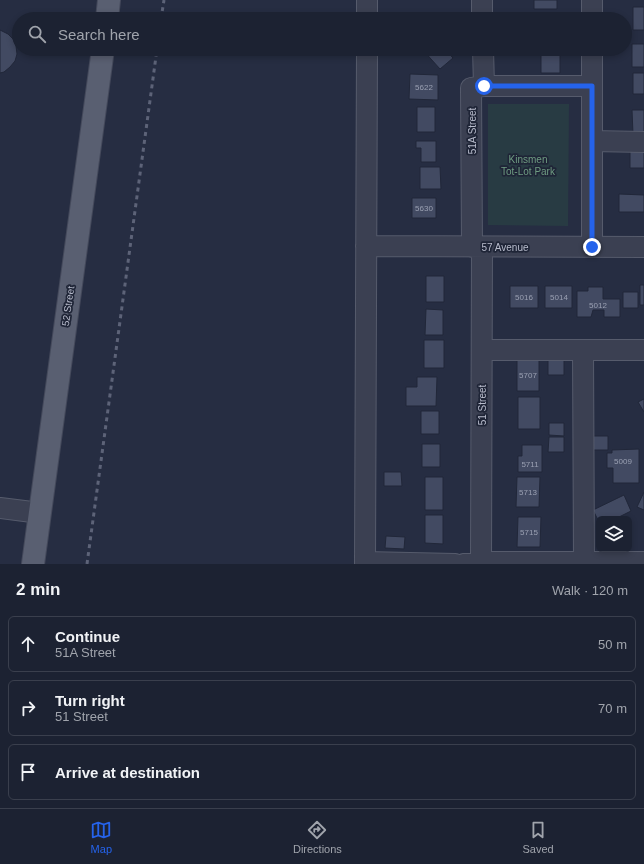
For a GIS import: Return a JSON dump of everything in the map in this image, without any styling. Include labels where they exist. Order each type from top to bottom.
[{"type":"main road","points":[[108,12],[109,0]]},
{"type":"main road","name":"52 Street","points":[[34,564],[102,56]]},
{"type":"street","points":[[367,0],[367,12]]},
{"type":"street","points":[[482,0],[482,12]]},
{"type":"street","points":[[592,0],[592,12]]},
{"type":"street","points":[[367,56],[365,563],[455,564]]},
{"type":"street","points":[[483,56],[484,86],[592,86]]},
{"type":"street","points":[[592,56],[592,247]]},
{"type":"street","name":"51A Street","points":[[477,247],[471,88],[484,86]]},
{"type":"street","points":[[592,141],[644,142]]},
{"type":"street","name":"57 Avenue","points":[[366,246],[644,247]]},
{"type":"street","name":"51 Street","points":[[476,563],[482,350],[477,247]]},
{"type":"street","points":[[482,350],[644,350]]},
{"type":"street","points":[[583,350],[584,562]]},
{"type":"street","points":[[0,508],[40,513]]},
{"type":"street","points":[[476,563],[644,562]]},
{"type":"green space","name":"Kinsmen Tot-Lot Park","points":[[488,104],[569,104],[568,226],[488,225]]},
{"type":"building","points":[[534,0],[557,0],[557,9],[534,9]]},
{"type":"building","points":[[633,7],[644,7],[644,30],[633,30]]},
{"type":"building","points":[[0,30],[12,38],[12,56],[16,56],[15,61],[10,67],[4,72],[0,73]]},
{"type":"building","points":[[632,44],[644,44],[644,67],[632,67]]},
{"type":"building","points":[[428,56],[451,56],[453,58],[440,69]]},
{"type":"building","points":[[541,56],[560,56],[560,73],[541,73]]},
{"type":"building","points":[[633,73],[644,73],[644,94],[633,94]]},
{"type":"building","points":[[410,74],[438,75],[438,100],[409,99]]},
{"type":"building","points":[[417,107],[435,107],[435,132],[417,132]]},
{"type":"building","points":[[632,110],[644,110],[644,134],[633,134]]},
{"type":"building","points":[[416,141],[436,141],[436,162],[421,162],[421,148],[416,148]]},
{"type":"building","points":[[630,151],[644,151],[644,168],[630,168]]},
{"type":"building","points":[[420,167],[440,167],[441,189],[420,189]]},
{"type":"building","points":[[619,194],[644,195],[644,212],[619,212]]},
{"type":"building","points":[[412,198],[436,198],[436,218],[412,218]]},
{"type":"building","points":[[426,276],[444,276],[444,302],[426,302]]},
{"type":"building","points":[[640,285],[644,285],[644,305],[640,305]]},
{"type":"building","points":[[510,286],[538,286],[538,308],[510,308]]},
{"type":"building","points":[[545,286],[572,286],[572,308],[545,308]]},
{"type":"building","points":[[588,287],[603,287],[603,299],[620,299],[620,317],[604,317],[604,310],[593,310],[591,317],[577,317],[577,291],[588,291]]},
{"type":"building","points":[[623,292],[638,292],[638,308],[623,308]]},
{"type":"building","points":[[426,309],[443,310],[443,335],[425,335]]},
{"type":"building","points":[[424,340],[444,340],[444,368],[424,368]]},
{"type":"building","points":[[548,357],[564,357],[564,375],[548,375]]},
{"type":"building","points":[[517,359],[539,359],[539,391],[517,391]]},
{"type":"building","points":[[417,377],[437,377],[436,406],[406,406],[406,387],[417,387]]},
{"type":"building","points":[[518,397],[540,397],[540,429],[518,429]]},
{"type":"building","points":[[644,399],[644,412],[638,402]]},
{"type":"building","points":[[421,411],[439,411],[439,434],[421,434]]},
{"type":"building","points":[[549,423],[564,423],[564,436],[549,435]]},
{"type":"building","points":[[592,436],[608,436],[608,450],[592,450]]},
{"type":"building","points":[[549,437],[564,437],[564,452],[548,452]]},
{"type":"building","points":[[422,444],[440,444],[440,467],[422,467]]},
{"type":"building","points":[[522,445],[542,445],[542,472],[518,472],[518,456],[522,456]]},
{"type":"building","points":[[639,449],[639,483],[613,483],[613,468],[607,468],[607,453],[612,453],[612,450]]},
{"type":"building","points":[[384,472],[401,472],[402,486],[384,486]]},
{"type":"building","points":[[425,477],[443,477],[443,510],[425,510]]},
{"type":"building","points":[[517,477],[540,477],[539,507],[516,507]]},
{"type":"building","points":[[644,492],[644,510],[637,507]]},
{"type":"building","points":[[624,495],[631,511],[621,516],[596,516],[593,510]]},
{"type":"building","points":[[425,515],[443,515],[443,544],[425,543]]},
{"type":"building","points":[[518,517],[541,517],[540,547],[517,547]]},
{"type":"building","points":[[386,536],[405,537],[404,549],[385,548]]},
{"type":"railway","points":[[162,12],[164,0]]},
{"type":"railway","points":[[87,564],[156,56]]},
{"type":"route","points":[[484,86],[592,86],[592,247]]}]
